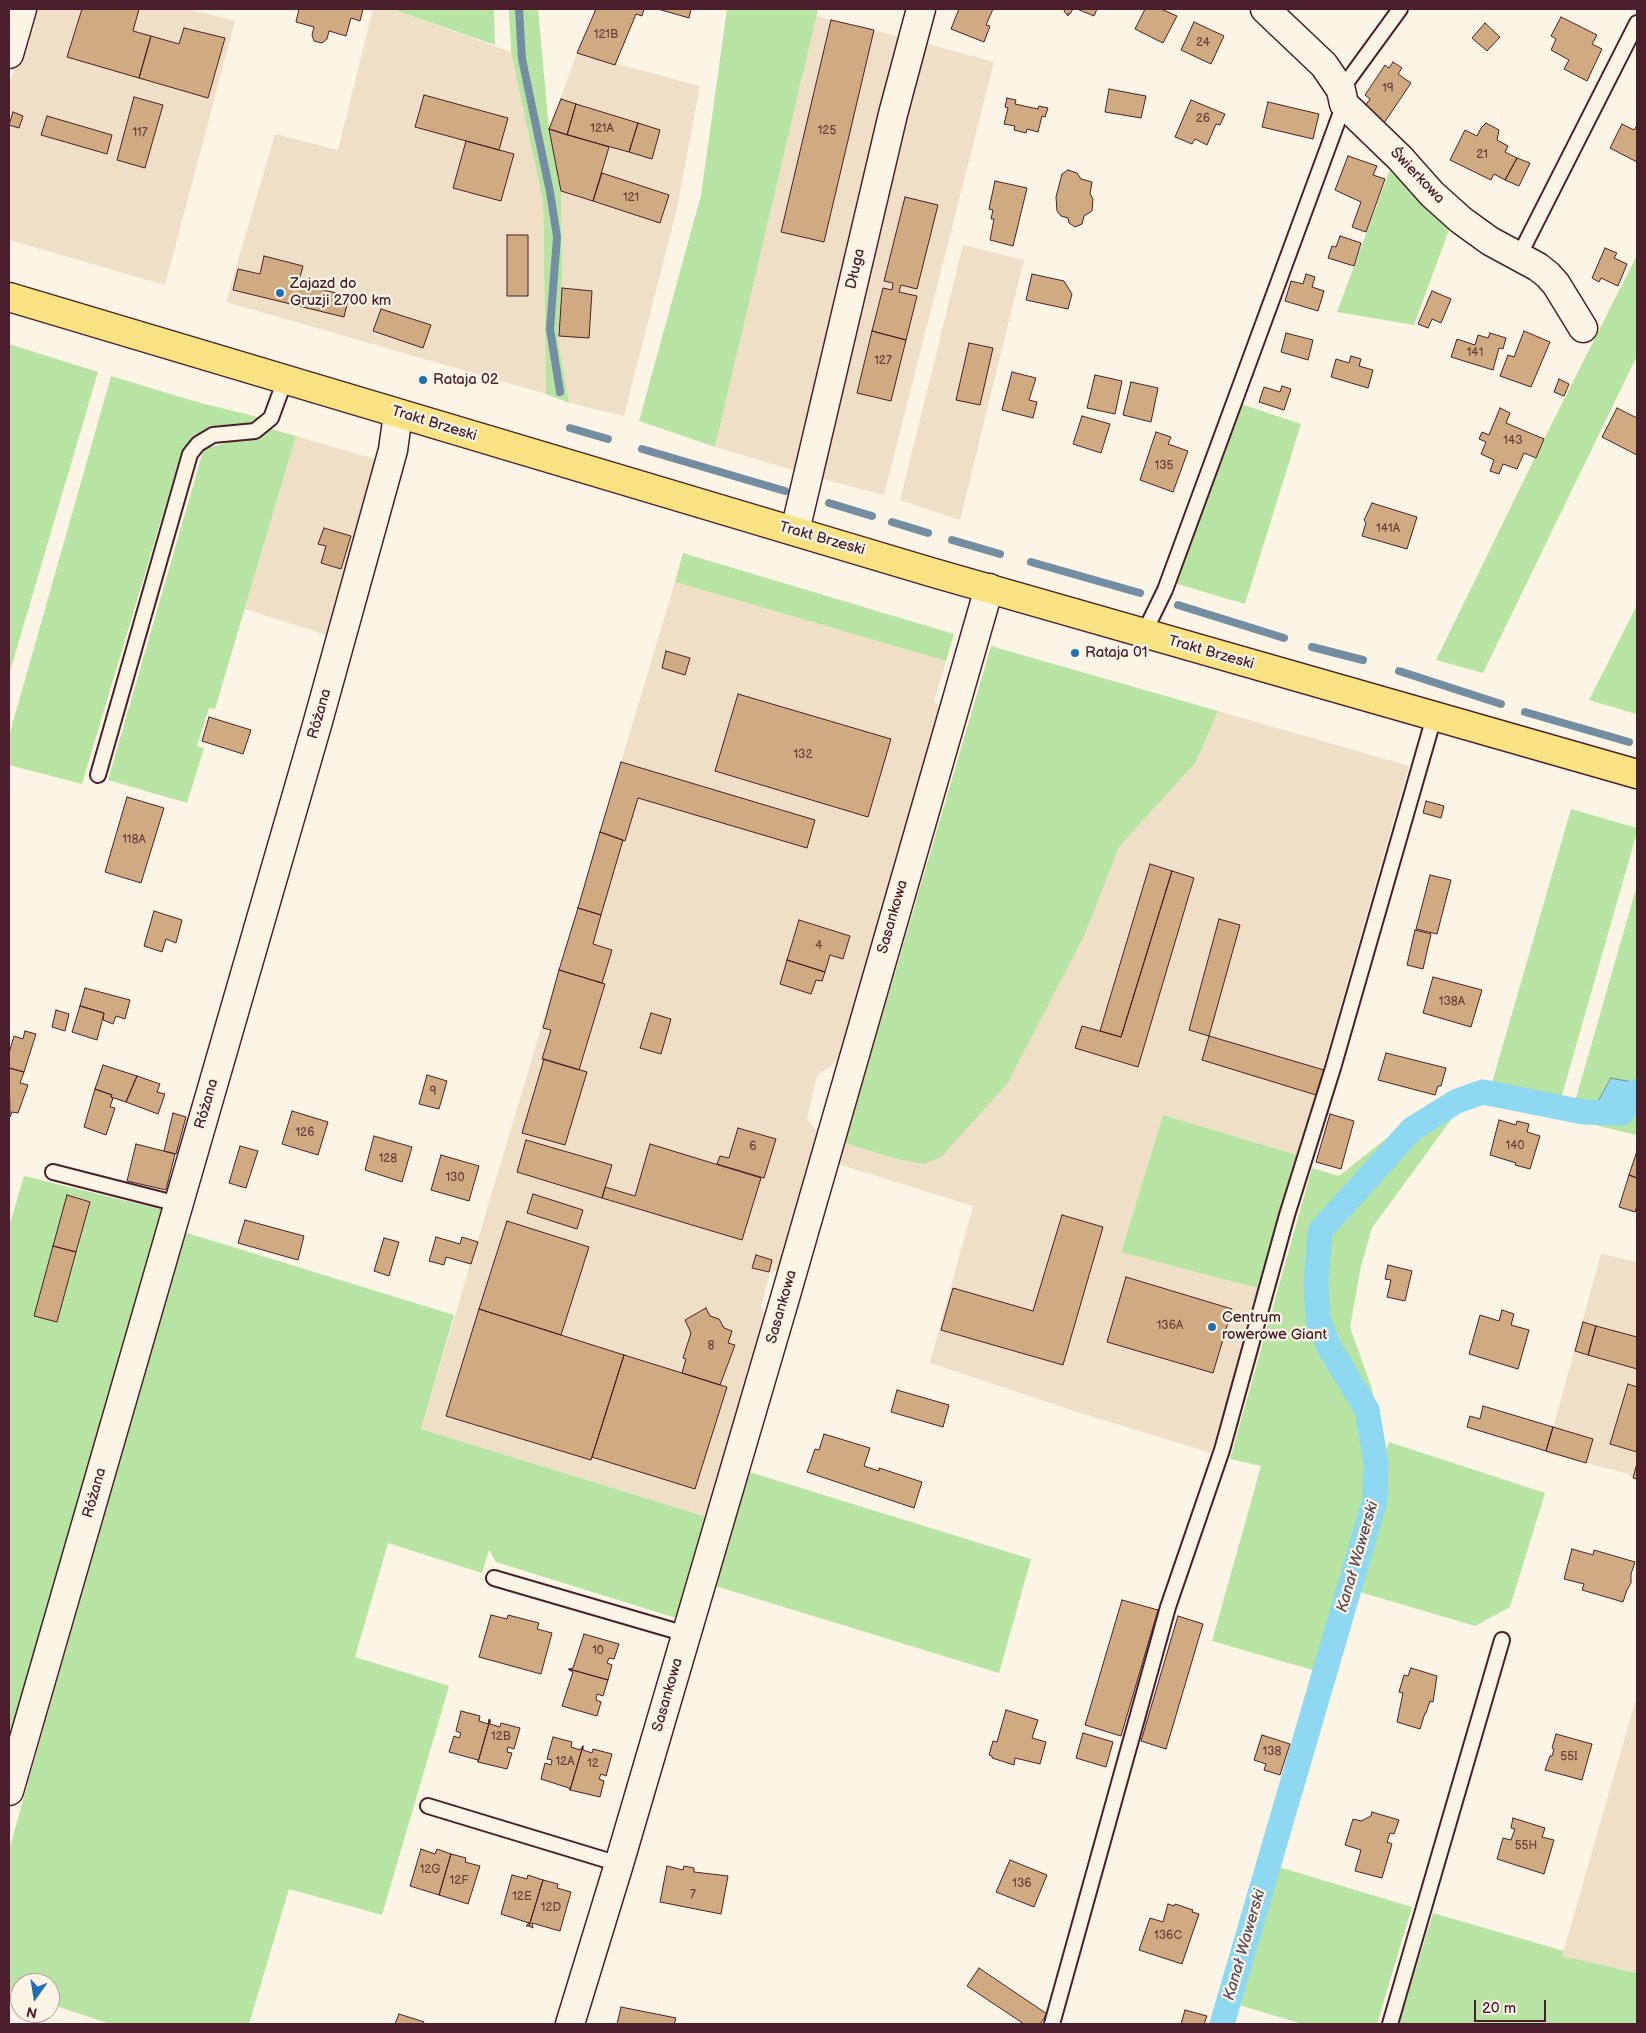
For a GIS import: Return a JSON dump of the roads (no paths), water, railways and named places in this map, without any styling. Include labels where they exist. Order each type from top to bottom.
[{"type":"main road","name":"Trakt Brzeski","points":[[9,297],[989,588],[1434,717],[1637,772]]},
{"type":"street","points":[[9,54],[22,9]]},
{"type":"street","name":"Długa","points":[[795,531],[892,114],[921,9]]},
{"type":"street","name":"Świerkowa","points":[[1265,9],[1324,65],[1342,97],[1432,194],[1461,220],[1490,241],[1538,267],[1548,275],[1556,284],[1583,328]]},
{"type":"street","name":"Różana","points":[[9,1791],[317,725],[393,450],[398,414]]},
{"type":"street","name":"Sasankowa","points":[[570,2024],[619,1864],[989,588]]},
{"type":"lane","points":[[1144,633],[1165,590],[1342,97],[1400,9]]},
{"type":"lane","points":[[1518,256],[1637,23]]},
{"type":"lane","points":[[98,775],[190,454],[198,444],[213,436],[255,431],[271,418],[285,380]]},
{"type":"lane","points":[[1052,2024],[1168,1607],[1222,1450],[1287,1215],[1333,1068],[1434,717]]},
{"type":"lane","points":[[53,1172],[178,1204]]},
{"type":"lane","points":[[494,1578],[686,1634]]},
{"type":"lane","points":[[1390,2024],[1502,1640]]},
{"type":"lane","points":[[428,1806],[619,1864]]},
{"type":"water","points":[[1611,1078],[1637,1083],[1637,1108],[1611,1114],[1597,1103]]},
{"type":"waterway","points":[[519,9],[522,59],[550,192],[557,237],[550,329],[560,392]]},
{"type":"waterway","points":[[570,428],[608,439]]},
{"type":"waterway","points":[[642,449],[785,491]]},
{"type":"waterway","points":[[829,503],[872,516]]},
{"type":"waterway","points":[[892,522],[928,533]]},
{"type":"waterway","points":[[952,540],[1000,554]]},
{"type":"waterway","points":[[1031,562],[1140,593]]},
{"type":"waterway","points":[[1178,605],[1284,638]]},
{"type":"waterway","points":[[1312,647],[1363,660]]},
{"type":"waterway","points":[[1399,671],[1501,704]]},
{"type":"waterway","points":[[1525,712],[1629,742]]},
{"type":"waterway","name":"Kanał Wawerski","points":[[1222,2024],[1375,1500],[1376,1463],[1367,1410],[1329,1347],[1318,1320],[1316,1282],[1320,1231],[1412,1129],[1457,1101],[1483,1092],[1583,1112],[1622,1113],[1637,1091]]},
{"type":"place","name":"Zajazd do Gruzji 2700 km","points":[[280,293]]},
{"type":"place","name":"Rataja 02","points":[[423,380]]},
{"type":"place","name":"Rataja 01","points":[[1075,653]]},
{"type":"place","name":"Centrum rowerowe Giant","points":[[1212,1327]]}]
